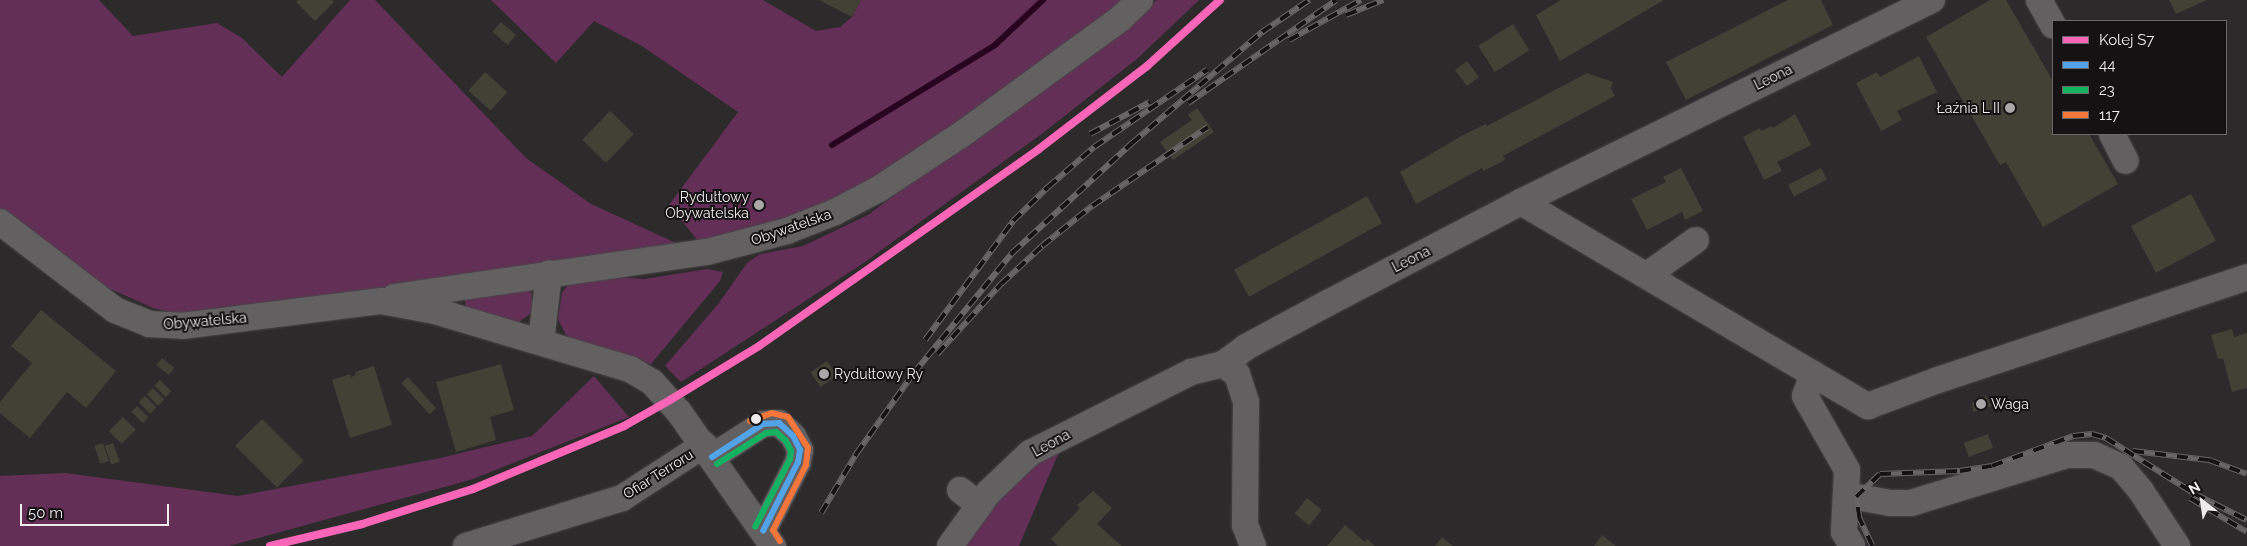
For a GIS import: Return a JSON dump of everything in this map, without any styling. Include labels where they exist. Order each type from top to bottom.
[{"type":"street","name":"Obywatelska","points":[[0,222],[115,310],[150,324],[189,325],[381,301],[406,293],[729,247],[786,231],[835,212],[879,189],[965,132],[1115,23],[1140,0]]},
{"type":"street","name":"Leona","points":[[950,546],[970,497],[1000,480],[1030,453],[1191,372],[1223,364],[1246,347],[1520,202],[1932,0]]},
{"type":"street","points":[[2039,0],[2052,23]]},
{"type":"street","points":[[2113,135],[2126,161]]},
{"type":"street","points":[[1520,202],[1648,275],[1868,406],[1938,380],[2247,277]]},
{"type":"street","points":[[1648,275],[1696,240]]},
{"type":"street","points":[[541,342],[549,273]]},
{"type":"street","name":"Obywatelska","points":[[381,301],[435,310],[630,369],[646,377],[670,400],[708,451]]},
{"type":"street","points":[[1223,364],[1238,374],[1246,402],[1245,525],[1253,546]]},
{"type":"street","points":[[1813,374],[1805,396],[1847,470],[1844,532],[1852,546]]},
{"type":"street","points":[[708,451],[763,424],[778,423],[793,436],[800,450],[798,462],[768,539]]},
{"type":"street","name":"Ofiar Terroru","points":[[466,546],[622,498],[708,451],[768,539]]},
{"type":"street","points":[[1846,495],[1890,504],[1911,503],[2067,455],[2094,455],[2121,466],[2141,491],[2177,546]]},
{"type":"shaded area","points":[[0,0],[99,0],[133,36],[217,23],[242,38],[282,77],[350,0],[375,0],[526,158],[591,204],[676,243],[551,265],[198,312],[174,313],[153,308],[97,283],[0,210]]},
{"type":"shaded area","points":[[491,0],[763,0],[816,31],[840,27],[852,17],[861,0],[1140,0],[879,189],[707,252],[669,205],[738,112],[642,46],[594,21],[556,63]]},
{"type":"shaded area","points":[[1157,0],[1199,0],[1138,58],[1043,133],[865,262],[681,382],[665,366],[719,303],[747,263],[760,254],[803,246],[868,215]]},
{"type":"shaded area","points":[[707,269],[723,272],[720,281],[651,364],[581,343],[566,335],[558,319],[562,293],[570,282],[616,277],[644,279]]},
{"type":"shaded area","points":[[523,287],[531,291],[534,311],[516,324],[468,310],[465,305],[465,299]]},
{"type":"shaded area","points":[[594,376],[629,417],[470,480],[229,546],[0,546],[0,476],[65,473],[238,496],[436,459],[532,436]]},
{"type":"shaded area","points":[[1062,445],[1019,546],[960,546],[1010,482]]},
{"type":"building","points":[[298,0],[332,0],[334,2],[315,21],[296,2]]},
{"type":"building","points":[[819,0],[861,0],[852,17]]},
{"type":"building","points":[[1561,0],[1664,0],[1560,61],[1536,15]]},
{"type":"building","points":[[1788,0],[1821,0],[1833,25],[1686,100],[1666,62]]},
{"type":"building","name":"Łaźnia L II","points":[[1990,0],[2006,0],[2052,79],[2052,135],[2090,135],[2118,184],[2043,227],[2006,162],[2000,165],[1926,37]]},
{"type":"building","points":[[2169,0],[2207,0],[2176,14]]},
{"type":"building","points":[[501,22],[516,35],[508,45],[492,32]]},
{"type":"building","points":[[1513,24],[1529,50],[1495,72],[1478,46]]},
{"type":"building","points":[[1919,56],[1937,92],[1897,111],[1902,120],[1881,131],[1856,83],[1877,72],[1880,77]]},
{"type":"building","points":[[1467,61],[1479,77],[1467,86],[1455,70]]},
{"type":"building","points":[[485,72],[507,92],[491,111],[468,91]]},
{"type":"building","points":[[1587,73],[1613,82],[1611,88],[1615,96],[1503,156],[1505,160],[1483,171],[1482,168],[1416,204],[1400,172],[1465,134],[1486,124],[1487,126]]},
{"type":"building","points":[[1197,108],[1214,132],[1173,160],[1160,142],[1192,120],[1188,115]]},
{"type":"building","points":[[610,111],[634,134],[606,163],[582,140]]},
{"type":"building","points":[[1795,114],[1811,145],[1777,162],[1782,171],[1764,180],[1743,137],[1760,128],[1761,131],[1771,126],[1773,128]]},
{"type":"building","points":[[1681,168],[1703,211],[1685,220],[1682,212],[1647,230],[1631,199],[1666,182],[1663,177]]},
{"type":"building","points":[[1821,168],[1827,180],[1794,196],[1788,185]]},
{"type":"building","points":[[2191,194],[2216,241],[2156,273],[2131,226]]},
{"type":"building","points":[[1367,196],[1382,223],[1249,297],[1234,270]]},
{"type":"building","points":[[41,310],[116,371],[86,408],[67,392],[30,438],[0,413],[0,402],[32,363],[11,346]]},
{"type":"building","points":[[2232,329],[2234,337],[2247,333],[2247,388],[2232,392],[2223,358],[2218,359],[2211,335]]},
{"type":"building","points":[[162,358],[175,368],[169,375],[156,365]]},
{"type":"building","name":"Rydułtowy Ry","points":[[827,361],[837,376],[820,387],[810,372]]},
{"type":"building","points":[[501,364],[514,410],[490,417],[496,440],[456,452],[436,382]]},
{"type":"building","points":[[374,366],[392,425],[350,438],[332,380],[350,374],[351,377],[356,375],[355,372]]},
{"type":"building","points":[[408,377],[436,408],[429,414],[401,383]]},
{"type":"building","points":[[160,380],[171,391],[166,397],[154,386]]},
{"type":"building","points":[[153,388],[164,399],[158,406],[147,394]]},
{"type":"building","points":[[145,396],[156,407],[150,414],[139,402]]},
{"type":"building","name":"Waga","points":[[1986,396],[1992,406],[1973,412],[1972,403]]},
{"type":"building","points":[[137,406],[148,417],[143,423],[131,412]]},
{"type":"building","points":[[123,417],[136,430],[122,444],[109,431]]},
{"type":"building","points":[[262,419],[304,461],[277,488],[235,446]]},
{"type":"building","points":[[1988,434],[1993,448],[1969,457],[1964,443]]},
{"type":"building","points":[[103,443],[109,461],[100,464],[94,446]]},
{"type":"building","points":[[113,443],[120,462],[111,465],[105,446]]},
{"type":"building","points":[[1093,491],[1112,508],[1097,524],[1122,546],[1058,546],[1051,539],[1080,508],[1077,505]]},
{"type":"building","points":[[1307,498],[1322,510],[1309,526],[1294,514]]},
{"type":"building","points":[[1345,525],[1365,542],[1367,539],[1375,546],[1327,546]]},
{"type":"building","points":[[1602,535],[1616,546],[1594,546]]},
{"type":"building","points":[[1442,537],[1453,546],[1435,546]]},
{"type":"waterway","points":[[832,145],[995,45],[1043,0]]},
{"type":"railway","points":[[821,513],[856,454],[913,374],[1012,253],[1132,143],[1262,32],[1309,0]]},
{"type":"railway","points":[[1188,103],[1336,0]]},
{"type":"railway","points":[[1289,40],[1361,0]]},
{"type":"railway","points":[[1346,15],[1383,0]]},
{"type":"railway","points":[[925,340],[1013,221],[1048,187],[1094,147],[1207,70]]},
{"type":"railway","points":[[1090,134],[1150,102]]},
{"type":"railway","points":[[937,354],[1001,284],[1042,246],[1092,206],[1208,127]]},
{"type":"railway","points":[[1872,546],[1859,518],[1856,497],[1880,474],[1960,471],[1992,466],[2073,436],[2092,434],[2106,438],[2195,494],[2247,520]]},
{"type":"railway","points":[[2133,451],[2209,460],[2247,474]]},
{"type":"railway","points":[[2190,498],[2247,532]]},
{"type":"rail line","name":"S7","points":[[270,546],[362,524],[473,489],[624,426],[670,400],[759,346],[1039,149],[1147,66],[1220,0]]},
{"type":"transit line","name":"117","points":[[750,421],[772,413],[788,417],[808,448],[806,465],[773,530],[780,541]]},
{"type":"transit line","name":"44","points":[[712,457],[763,424],[779,423],[793,436],[800,450],[798,462],[763,531]]},
{"type":"transit line","name":"23","points":[[717,464],[766,433],[776,432],[786,441],[791,451],[790,459],[755,527]]},
{"type":"place","name":"Łaźnia L II","points":[[2010,108]]},
{"type":"place","name":"Rydułtowy Obywatelska","points":[[759,205]]},
{"type":"place","name":"Rydułtowy Ry","points":[[824,374]]},
{"type":"place","name":"Waga","points":[[1981,404]]}]
